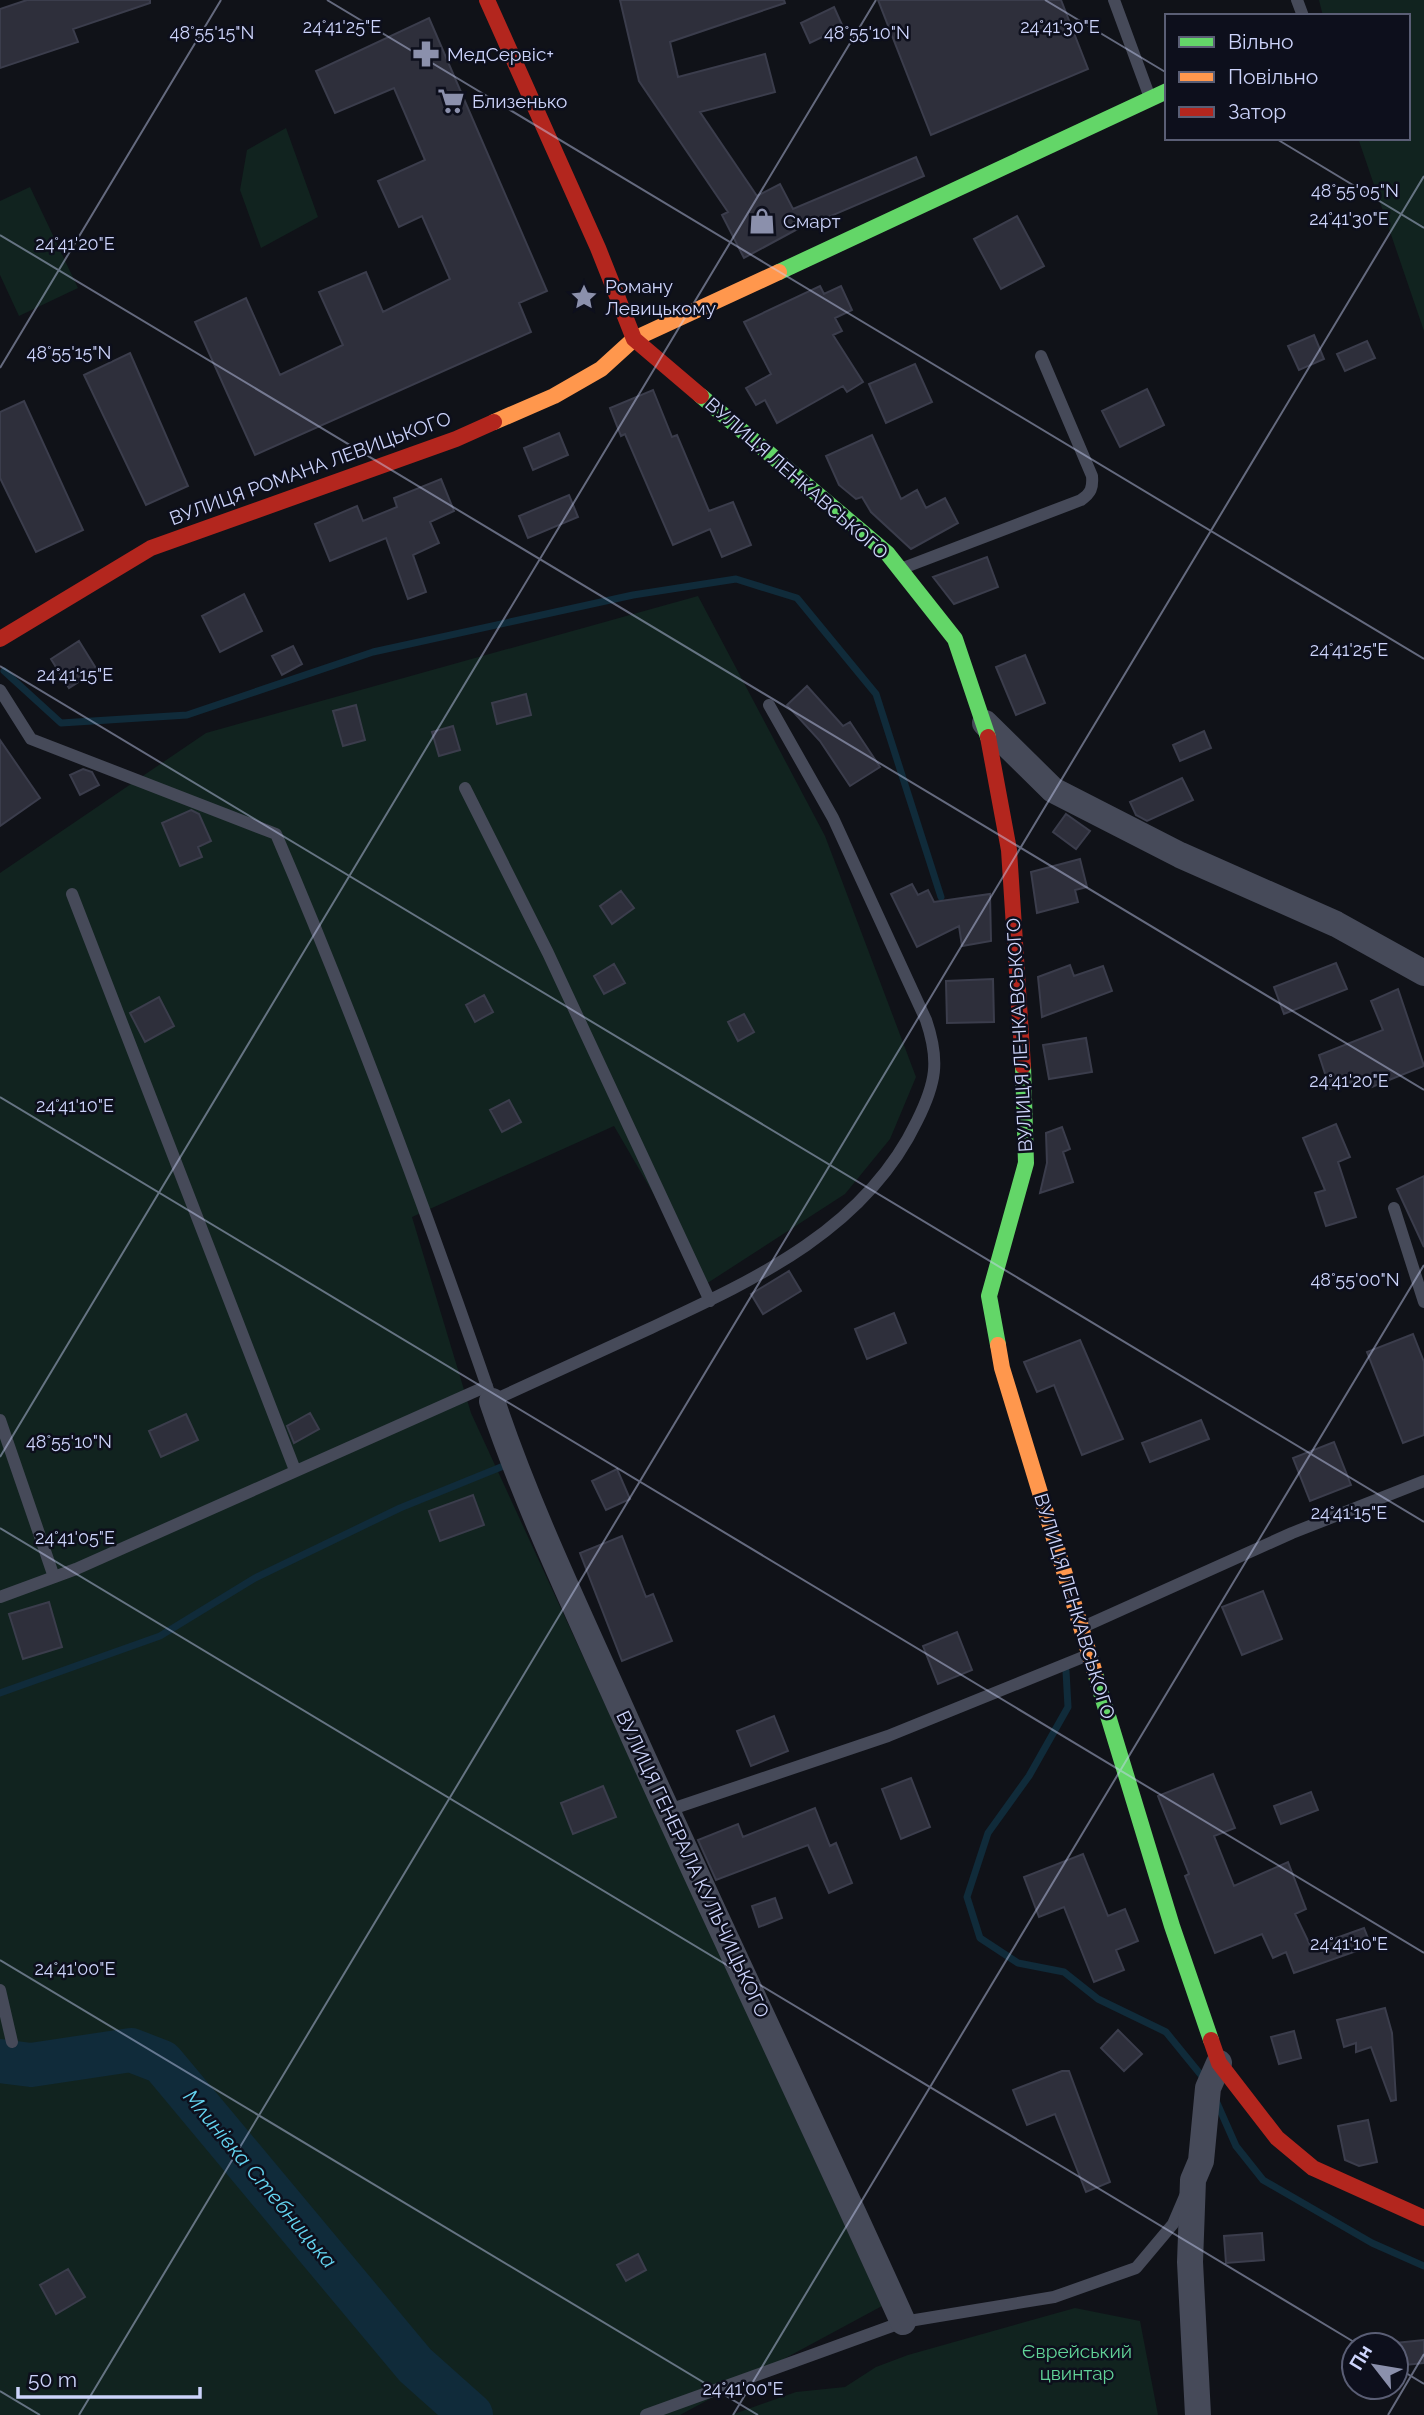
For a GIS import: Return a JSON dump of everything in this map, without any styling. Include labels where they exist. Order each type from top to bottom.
[{"type":"street","name":"ВУЛИЦЯ ЛЕНКАВСЬКОГО","points":[[487,0],[598,248],[635,339],[887,553],[955,639],[985,723],[1009,850],[1026,1163],[989,1296],[1002,1368],[1172,1926],[1219,2063],[1277,2138],[1312,2168],[1424,2218]]},
{"type":"street","name":"ВУЛИЦЯ РОМАНА ЛЕВИЦЬКОГО","points":[[0,639],[151,548],[456,439],[554,396],[601,369],[635,339],[1165,92]]},
{"type":"street","points":[[985,723],[1052,790],[1180,855],[1336,924],[1424,973]]},
{"type":"street","name":"ВУЛИЦЯ ГЕНЕРАЛА КУЛЬЧИЦЬКОГО","points":[[489,1394],[517,1475],[666,1811],[795,2084],[903,2322]]},
{"type":"street","points":[[1198,2415],[1190,2262],[1193,2180],[1201,2161],[1208,2088],[1219,2063]]},
{"type":"lane","points":[[1114,0],[1151,99]]},
{"type":"lane","points":[[899,569],[1081,500],[1089,494],[1093,485],[1092,476],[1041,356]]},
{"type":"lane","points":[[0,690],[31,738],[276,834],[333,969],[446,1269],[489,1394]]},
{"type":"lane","points":[[0,1597],[54,1577],[295,1470],[489,1394],[747,1284],[796,1253],[846,1214],[869,1191],[910,1136],[925,1104],[936,1069],[933,1040],[906,974],[833,818],[769,705]]},
{"type":"lane","points":[[465,788],[548,953],[710,1301]]},
{"type":"lane","points":[[72,894],[295,1470]]},
{"type":"lane","points":[[1394,1208],[1424,1302]]},
{"type":"lane","points":[[0,1420],[54,1577]]},
{"type":"lane","points":[[1081,1628],[1292,1533],[1424,1481]]},
{"type":"lane","points":[[666,1811],[888,1737],[1091,1654]]},
{"type":"lane","points":[[0,1990],[12,2042]]},
{"type":"lane","points":[[646,2415],[903,2322],[1054,2297],[1136,2268],[1173,2224],[1193,2180]]},
{"type":"green space","points":[[1319,0],[1424,0],[1424,331],[1359,140],[1410,140],[1410,14],[1322,14]]},
{"type":"green space","points":[[286,128],[318,217],[261,248],[240,190],[247,150]]},
{"type":"green space","points":[[30,187],[78,288],[19,316],[0,275],[0,201]]},
{"type":"green space","points":[[698,596],[825,836],[916,1077],[890,1139],[845,1194],[706,1284],[614,1126],[412,1217],[471,1413],[882,2306],[680,2415],[0,2415],[0,873],[206,733]]},
{"type":"green space","name":"Єврейський цвинтар","points":[[1075,2308],[1140,2321],[1158,2415],[731,2415],[796,2392],[845,2387],[876,2367],[908,2355]]},
{"type":"building","points":[[27,0],[150,0],[150,3],[73,29],[78,42],[0,68],[0,9]]},
{"type":"building","points":[[620,0],[784,0],[785,3],[670,42],[678,77],[765,54],[775,92],[700,112],[757,196],[780,184],[793,209],[916,157],[924,176],[817,222],[816,219],[744,258],[722,215],[728,212],[639,81]]},
{"type":"building","points":[[878,0],[1061,0],[1088,69],[931,135]]},
{"type":"building","points":[[834,7],[843,27],[810,43],[801,23]]},
{"type":"building","points":[[429,18],[547,291],[519,303],[531,332],[255,455],[195,322],[246,298],[280,375],[343,345],[319,292],[366,272],[383,312],[450,279],[422,216],[399,227],[378,181],[425,160],[394,88],[335,113],[316,71]]},
{"type":"building","points":[[1017,216],[1044,266],[1001,289],[974,239]]},
{"type":"building","points":[[820,286],[824,294],[841,286],[852,310],[835,318],[842,331],[833,335],[863,382],[847,392],[843,386],[777,423],[765,400],[756,405],[746,388],[771,374],[744,322]]},
{"type":"building","points":[[1314,335],[1324,359],[1299,370],[1288,346]]},
{"type":"building","points":[[1367,341],[1375,358],[1345,371],[1337,354]]},
{"type":"building","points":[[130,353],[188,486],[146,505],[84,375]]},
{"type":"building","points":[[915,364],[932,402],[886,423],[869,384]]},
{"type":"building","points":[[1147,389],[1164,425],[1120,447],[1102,411]]},
{"type":"building","points":[[653,390],[672,437],[677,435],[709,511],[733,502],[751,545],[722,557],[710,529],[673,545],[625,434],[621,436],[610,408]]},
{"type":"building","points":[[24,401],[83,530],[36,552],[0,478],[0,412]]},
{"type":"building","points":[[559,433],[568,455],[533,470],[524,448]]},
{"type":"building","points":[[872,435],[901,499],[917,490],[926,508],[945,498],[958,523],[911,549],[871,512],[862,497],[856,499],[839,485],[826,456]]},
{"type":"building","points":[[441,479],[454,511],[430,522],[439,543],[413,555],[426,592],[408,599],[386,538],[330,561],[315,524],[357,506],[363,521],[397,507],[394,498]]},
{"type":"building","points":[[569,495],[578,517],[528,538],[519,516]]},
{"type":"building","points":[[987,557],[998,587],[954,604],[933,577]]},
{"type":"building","points":[[244,594],[262,631],[220,652],[202,616]]},
{"type":"building","points":[[79,641],[97,670],[69,688],[51,659]]},
{"type":"building","points":[[293,646],[302,664],[282,675],[272,656]]},
{"type":"building","points":[[1025,655],[1045,703],[1016,715],[996,667]]},
{"type":"building","points":[[807,686],[843,726],[850,722],[880,767],[850,786],[820,741],[787,705]]},
{"type":"building","points":[[526,694],[531,715],[497,724],[492,703]]},
{"type":"building","points":[[356,705],[365,740],[343,746],[333,711]]},
{"type":"building","points":[[453,726],[460,750],[439,756],[432,732]]},
{"type":"building","points":[[1204,731],[1211,748],[1180,761],[1173,745]]},
{"type":"building","points":[[0,740],[40,798],[0,826]]},
{"type":"building","points":[[83,769],[92,772],[99,785],[80,795],[70,775]]},
{"type":"building","points":[[1182,778],[1193,800],[1147,821],[1136,815],[1130,802]]},
{"type":"building","points":[[191,810],[199,814],[211,841],[198,847],[202,857],[180,866],[162,823]]},
{"type":"building","points":[[1066,814],[1090,831],[1076,849],[1053,832]]},
{"type":"building","points":[[1080,859],[1087,887],[1075,890],[1078,902],[1037,913],[1031,872]]},
{"type":"building","points":[[912,884],[918,895],[928,890],[934,902],[990,894],[991,941],[962,946],[959,926],[917,947],[891,894]]},
{"type":"building","points":[[621,891],[634,908],[612,924],[600,906]]},
{"type":"building","points":[[1336,963],[1347,989],[1284,1014],[1274,987]]},
{"type":"building","points":[[614,964],[625,983],[604,994],[594,976]]},
{"type":"building","points":[[1070,965],[1074,976],[1103,966],[1112,991],[1042,1017],[1038,977]]},
{"type":"building","points":[[993,979],[994,1022],[947,1023],[946,981]]},
{"type":"building","points":[[1398,989],[1424,1066],[1372,1087],[1368,1077],[1330,1089],[1319,1055],[1383,1030],[1371,1001]]},
{"type":"building","points":[[484,995],[493,1012],[475,1022],[466,1005]]},
{"type":"building","points":[[159,997],[174,1026],[145,1042],[130,1013]]},
{"type":"building","points":[[744,1014],[754,1032],[738,1041],[728,1022]]},
{"type":"building","points":[[1086,1038],[1092,1072],[1049,1079],[1043,1045]]},
{"type":"building","points":[[509,1100],[521,1122],[502,1132],[490,1110]]},
{"type":"building","points":[[1336,1124],[1350,1157],[1338,1162],[1356,1217],[1326,1226],[1315,1193],[1325,1190],[1303,1138]]},
{"type":"building","points":[[1062,1127],[1070,1149],[1063,1152],[1073,1182],[1040,1193],[1047,1163],[1046,1133]]},
{"type":"building","points":[[1424,1176],[1424,1247],[1397,1189]]},
{"type":"building","points":[[789,1271],[801,1291],[763,1314],[751,1294]]},
{"type":"building","points":[[894,1313],[906,1343],[867,1359],[855,1329]]},
{"type":"building","points":[[1413,1334],[1424,1362],[1424,1435],[1403,1443],[1367,1352]]},
{"type":"building","points":[[1080,1340],[1123,1439],[1082,1455],[1054,1385],[1037,1392],[1024,1362]]},
{"type":"building","points":[[310,1413],[319,1429],[294,1443],[287,1426]]},
{"type":"building","points":[[186,1414],[198,1440],[161,1457],[149,1431]]},
{"type":"building","points":[[1201,1420],[1209,1439],[1150,1462],[1142,1443]]},
{"type":"building","points":[[1334,1442],[1351,1485],[1310,1501],[1293,1458]]},
{"type":"building","points":[[617,1469],[630,1499],[606,1510],[592,1481]]},
{"type":"building","points":[[473,1495],[484,1525],[440,1541],[429,1511]]},
{"type":"building","points":[[622,1536],[646,1597],[653,1594],[672,1641],[622,1661],[580,1553]]},
{"type":"building","points":[[1263,1591],[1282,1639],[1242,1655],[1222,1607]]},
{"type":"building","points":[[49,1602],[62,1647],[23,1659],[9,1614]]},
{"type":"building","points":[[957,1632],[972,1670],[938,1684],[923,1646]]},
{"type":"building","points":[[774,1716],[788,1751],[751,1766],[737,1731]]},
{"type":"building","points":[[1213,1774],[1235,1828],[1214,1836],[1234,1886],[1288,1862],[1306,1909],[1295,1914],[1311,1947],[1364,1928],[1371,1946],[1294,1973],[1286,1952],[1273,1958],[1262,1934],[1215,1953],[1185,1876],[1189,1874],[1158,1796]]},
{"type":"building","points":[[911,1778],[930,1827],[901,1839],[882,1789]]},
{"type":"building","points":[[603,1786],[616,1817],[573,1834],[561,1803]]},
{"type":"building","points":[[1311,1792],[1318,1810],[1281,1824],[1274,1806]]},
{"type":"building","points":[[815,1808],[830,1846],[836,1843],[852,1883],[829,1893],[808,1845],[716,1880],[698,1840],[738,1824],[743,1837]]},
{"type":"building","points":[[1083,1854],[1108,1916],[1125,1909],[1138,1941],[1116,1950],[1124,1970],[1094,1982],[1064,1907],[1039,1917],[1024,1877]]},
{"type":"building","points":[[775,1898],[782,1918],[759,1927],[752,1906]]},
{"type":"building","points":[[1385,2008],[1392,2033],[1396,2100],[1391,2101],[1371,2047],[1356,2052],[1356,2043],[1344,2047],[1337,2020]]},
{"type":"building","points":[[1118,2030],[1142,2054],[1124,2071],[1101,2048]]},
{"type":"building","points":[[1294,2031],[1301,2058],[1279,2064],[1271,2037]]},
{"type":"building","points":[[1062,2071],[1069,2071],[1110,2182],[1086,2192],[1055,2114],[1027,2125],[1013,2090]]},
{"type":"building","points":[[1368,2120],[1377,2162],[1359,2166],[1345,2160],[1338,2126]]},
{"type":"building","points":[[1262,2233],[1264,2260],[1226,2263],[1224,2236]]},
{"type":"building","points":[[638,2254],[646,2270],[626,2281],[617,2265]]},
{"type":"building","points":[[68,2269],[85,2297],[56,2314],[40,2285]]},
{"type":"building","points":[[1424,2340],[1424,2363],[1410,2364],[1410,2342]]},
{"type":"waterway","points":[[4,671],[61,723],[187,715],[373,652],[633,595],[736,579],[797,598],[876,694],[941,897]]},
{"type":"waterway","points":[[0,1693],[160,1636],[255,1578],[400,1508],[506,1465]]},
{"type":"waterway","points":[[1066,1671],[1068,1707],[1029,1776],[988,1833],[967,1897],[980,1938],[1018,1963],[1064,1972],[1098,1999],[1166,2032],[1201,2075]]},
{"type":"waterway","name":"Млинівка Стебницька","points":[[0,2061],[31,2065],[131,2050],[162,2062],[415,2365],[471,2415]]},
{"type":"waterway","points":[[1217,2103],[1236,2146],[1263,2180],[1372,2243],[1424,2266]]},
{"type":"traffic: fast","points":[[779,272],[1165,92]]},
{"type":"traffic: fast","points":[[701,396],[887,553],[955,639],[988,737]]},
{"type":"traffic: fast","points":[[998,1345],[989,1296],[1026,1163],[1023,1066]]},
{"type":"traffic: fast","points":[[1095,1673],[1172,1926],[1211,2040]]},
{"type":"traffic: slow","points":[[494,422],[554,396],[601,369],[634,339],[779,272]]},
{"type":"traffic: slow","points":[[998,1345],[1002,1368],[1095,1673]]},
{"type":"traffic: jam","points":[[487,0],[598,248],[634,339],[701,396]]},
{"type":"traffic: jam","points":[[0,639],[151,548],[456,439],[494,422]]},
{"type":"traffic: jam","points":[[988,737],[1009,850],[1023,1066]]},
{"type":"traffic: jam","points":[[1211,2040],[1219,2063],[1277,2138],[1313,2168],[1424,2218]]},
{"type":"place","name":"МедСервіс+","points":[[426,54]]},
{"type":"place","name":"Близенько","points":[[451,101]]},
{"type":"place","name":"Смарт","points":[[762,221]]},
{"type":"place","name":"Роману Левицькому","points":[[584,297]]}]
